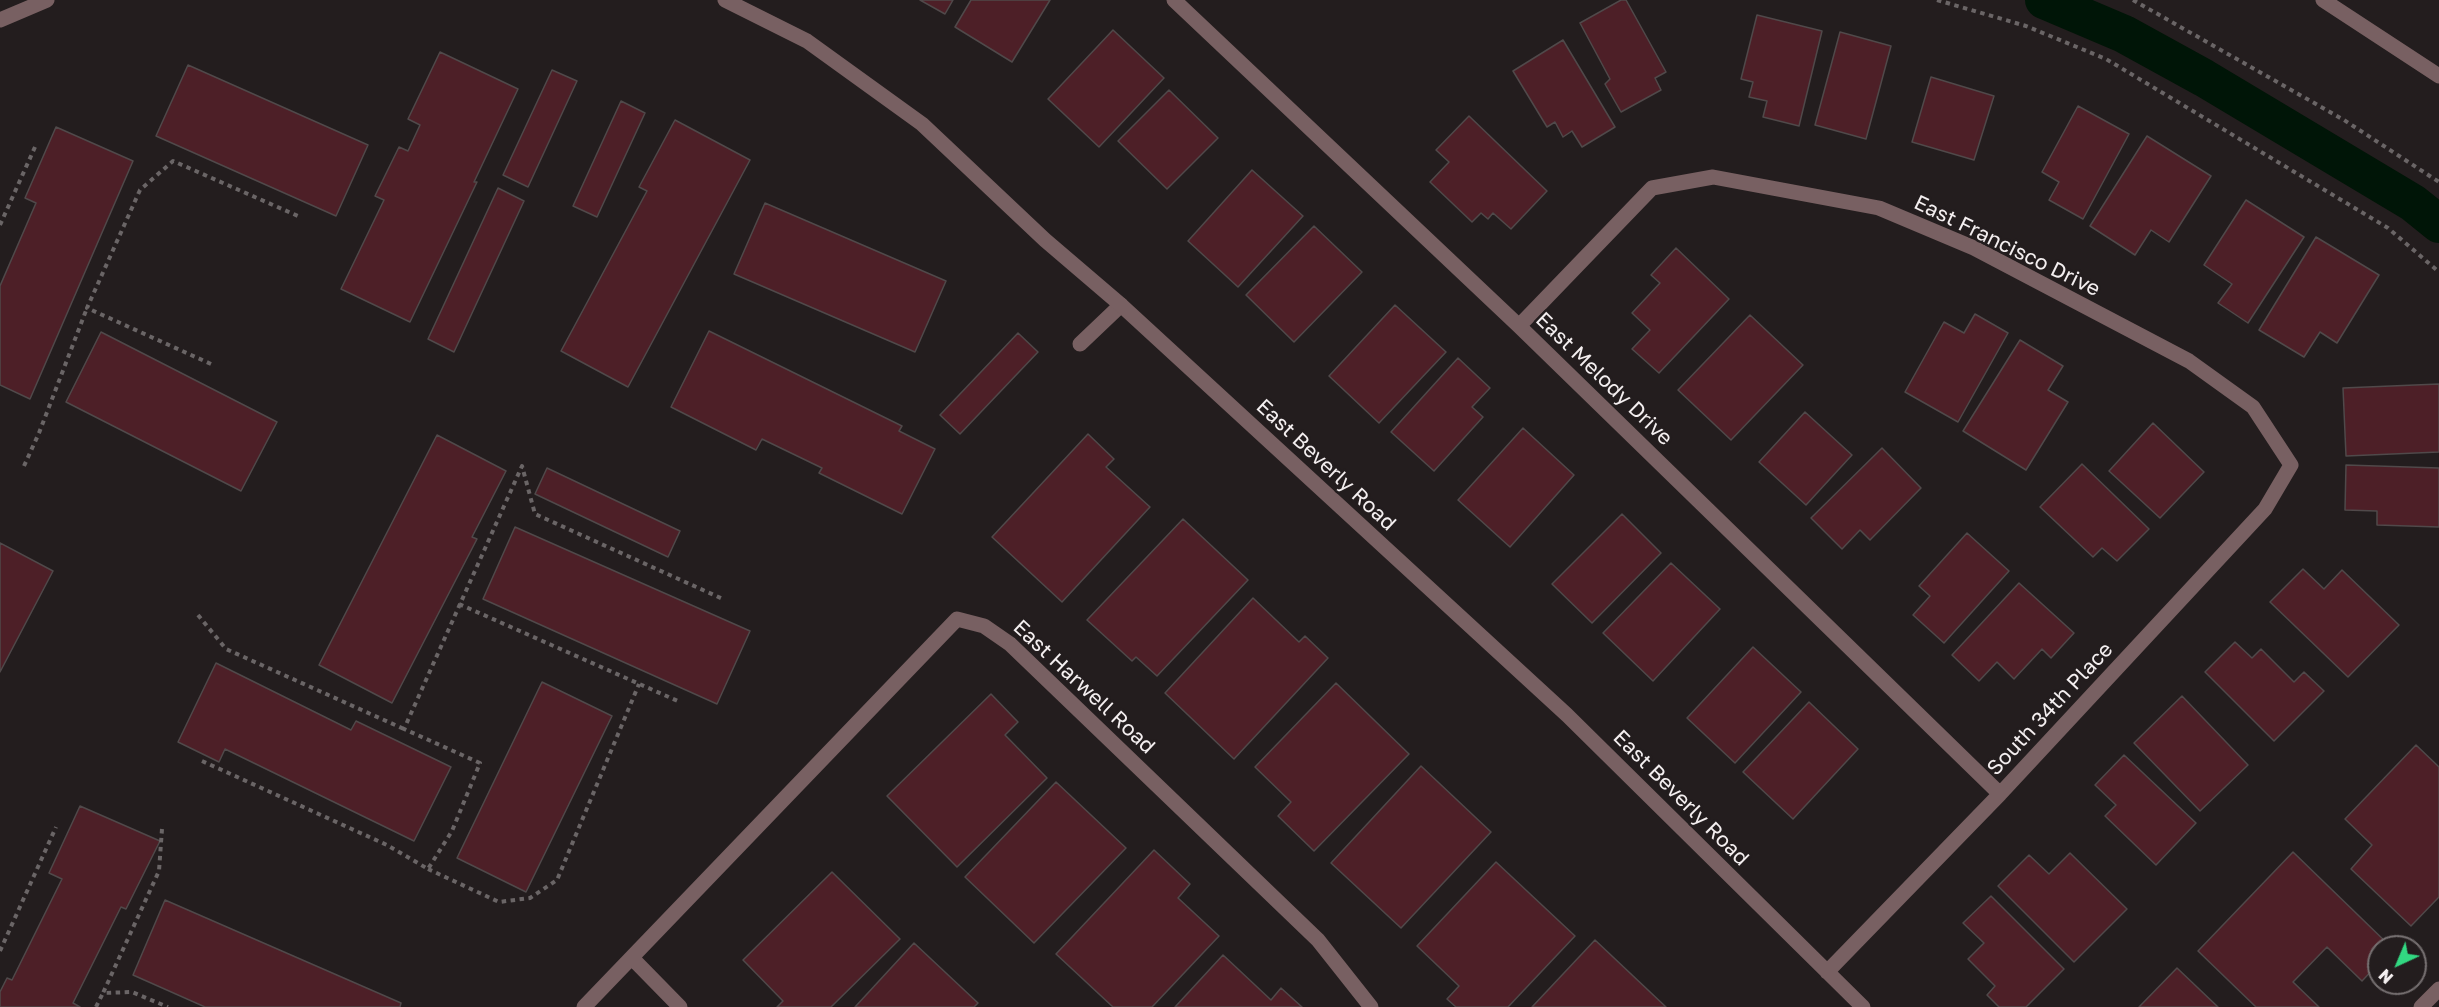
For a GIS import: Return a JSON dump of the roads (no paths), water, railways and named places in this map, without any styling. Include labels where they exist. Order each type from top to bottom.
[{"type":"street","points":[[0,20],[47,0]]},
{"type":"street","name":"East Beverly Road","points":[[725,0],[807,41],[922,124],[1567,715],[1863,1007]]},
{"type":"street","name":"East Melody Drive","points":[[1174,0],[1519,326],[2000,794]]},
{"type":"street","points":[[2323,0],[2439,76]]},
{"type":"street","name":"East Francisco Drive","points":[[1519,326],[1652,188],[1713,177],[1879,208],[1974,248],[2189,361],[2253,407],[2291,465]]},
{"type":"street","points":[[1080,344],[1120,305]]},
{"type":"street","name":"South 34th Place","points":[[1827,972],[2000,794],[2265,509],[2291,465]]},
{"type":"street","name":"East Harwell Road","points":[[584,1007],[957,619],[984,626],[1010,644],[1318,940],[1371,1007]]},
{"type":"street","points":[[632,958],[680,1007]]},
{"type":"street","points":[[2421,1007],[2439,988]]},
{"type":"waterway","points":[[2044,0],[2124,34],[2204,78],[2413,203],[2439,224]]}]
